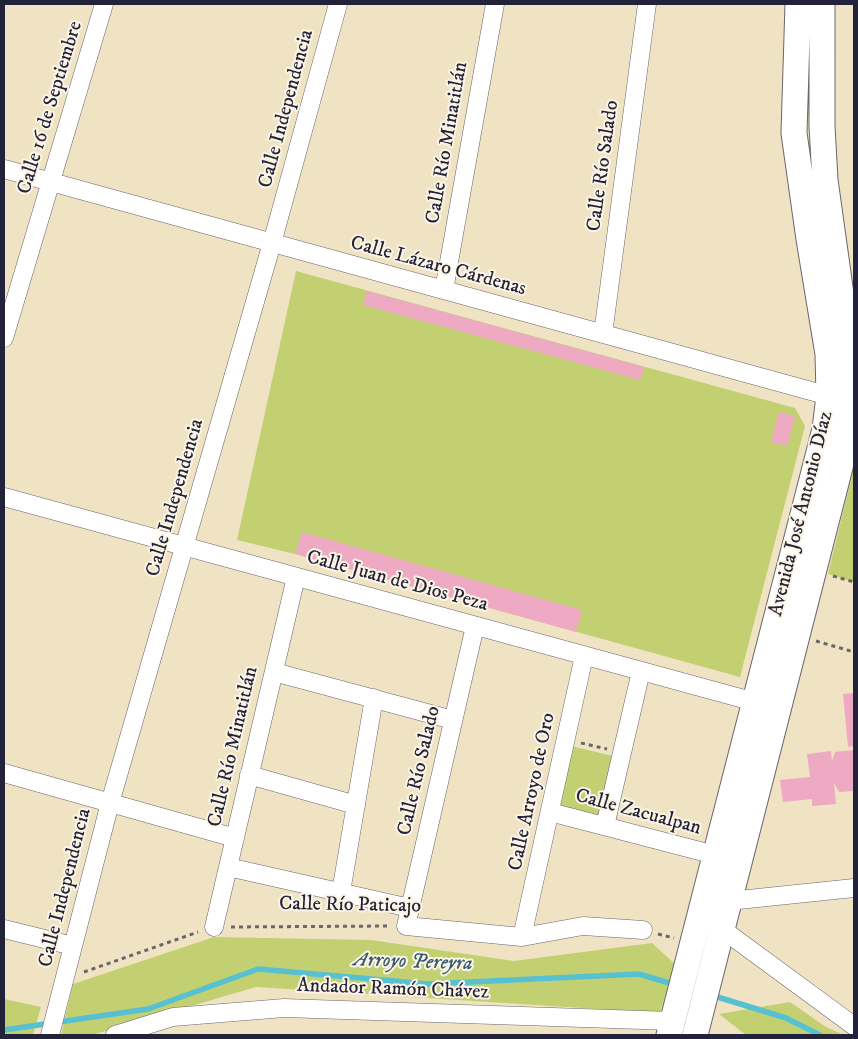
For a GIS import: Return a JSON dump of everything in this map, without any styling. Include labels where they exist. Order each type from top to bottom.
[{"type":"street","name":"Calle 16 de Septiembre","points":[[4,338],[104,4]]},
{"type":"street","name":"Calle Independencia","points":[[50,1035],[110,803],[272,243],[338,4]]},
{"type":"street","name":"Calle Río Minatitlán","points":[[444,290],[495,4]]},
{"type":"street","name":"Calle Río Salado","points":[[603,334],[647,4]]},
{"type":"street","name":"Avenida José Antonio Díaz","points":[[698,1025],[848,436],[845,400],[828,354],[794,133],[798,4]]},
{"type":"street","name":"Avenida José Antonio Díaz","points":[[672,1023],[825,429],[845,400],[853,372],[825,180],[822,126],[822,4]]},
{"type":"street","name":"Calle Lázaro Cárdenas","points":[[4,169],[845,400]]},
{"type":"street","name":"Calle Juan de Dios Peza","points":[[4,497],[778,709]]},
{"type":"street","name":"Calle Río Minatitlán","points":[[214,927],[296,577]]},
{"type":"street","name":"Calle Río Salado","points":[[406,926],[475,626]]},
{"type":"street","name":"Calle Arroyo de Oro","points":[[522,937],[584,656]]},
{"type":"street","points":[[605,826],[641,671]]},
{"type":"street","points":[[274,672],[453,720]]},
{"type":"street","points":[[341,892],[374,698]]},
{"type":"street","points":[[4,773],[234,838]]},
{"type":"street","points":[[249,775],[356,805]]},
{"type":"street","name":"Calle Zacualpan","points":[[550,812],[715,855]]},
{"type":"street","points":[[228,867],[410,908]]},
{"type":"street","points":[[705,895],[729,901],[854,888]]},
{"type":"street","name":"Calle Río Paticajo","points":[[406,926],[522,937],[583,926],[643,930]]},
{"type":"street","points":[[4,929],[73,946]]},
{"type":"street","points":[[692,943],[722,929],[854,1026]]},
{"type":"street","name":"Andador Ramón Chávez","points":[[115,1035],[173,1017],[284,1008],[672,1023]]},
{"type":"path","points":[[828,574],[854,582]]},
{"type":"path","points":[[811,639],[854,652]]},
{"type":"path","points":[[566,739],[622,753]]},
{"type":"path","name":"Calle Río Paticajo","points":[[65,978],[214,927],[406,926]]},
{"type":"path","points":[[643,930],[692,943]]},
{"type":"green space","points":[[296,271],[795,408],[805,426],[740,677],[295,554],[237,540]]},
{"type":"green space","points":[[854,467],[854,582],[828,574]]},
{"type":"green space","points":[[571,746],[613,756],[599,818],[557,808]]},
{"type":"green space","points":[[214,937],[371,940],[514,961],[652,943],[675,964],[660,1013],[256,987],[92,1035],[61,1035],[73,984]]},
{"type":"green space","points":[[4,999],[41,1007],[33,1035],[4,1035]]},
{"type":"green space","points":[[790,1002],[826,1027],[844,1035],[746,1035],[719,1014]]},
{"type":"building","points":[[367,291],[644,367],[640,380],[363,305]]},
{"type":"building","points":[[779,412],[795,416],[787,446],[771,442]]},
{"type":"building","points":[[302,532],[582,610],[576,632],[295,554]]},
{"type":"building","points":[[854,693],[854,746],[848,747],[843,694]]},
{"type":"building","points":[[854,750],[854,791],[839,792],[834,783],[836,804],[812,806],[812,799],[783,802],[780,780],[810,777],[807,754],[831,751],[832,761],[835,752]]},
{"type":"waterway","name":"Arroyo Pereyra","points":[[4,1030],[148,1009],[258,969],[428,984],[639,974],[676,985]]},
{"type":"waterway","name":"Arroyo Pereyra","points":[[711,995],[786,1018],[820,1035]]}]
